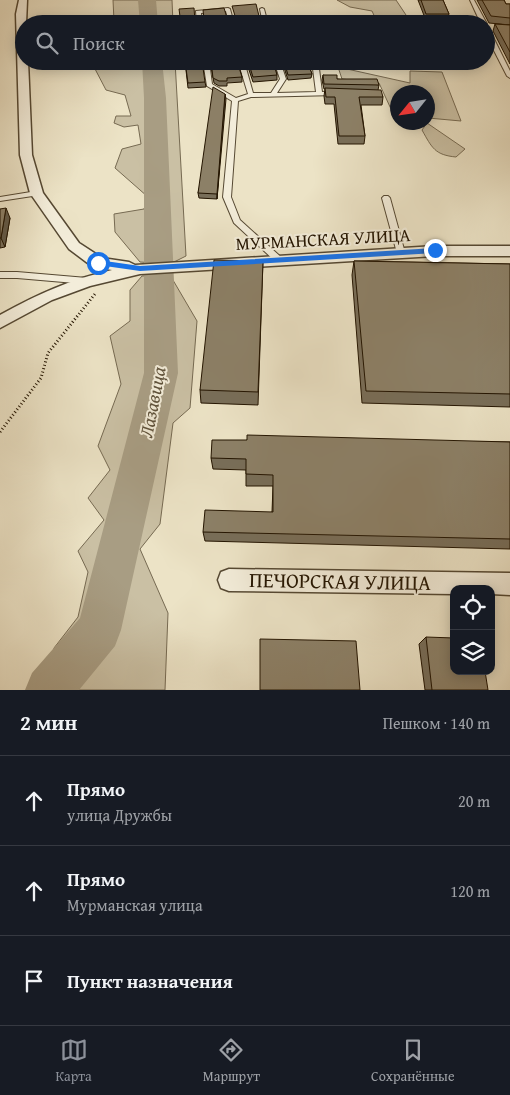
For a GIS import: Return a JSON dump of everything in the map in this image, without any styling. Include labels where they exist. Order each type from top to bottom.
[{"type":"street","points":[[21,15],[23,0]]},
{"type":"street","points":[[23,70],[26,155],[36,193],[74,246],[98,263],[140,268]]},
{"type":"street","name":"МУРМАНСКАЯ УЛИЦА","points":[[0,322],[47,296],[87,281],[140,268],[435,250],[510,251]]},
{"type":"street","name":"ПЕЧОРСКАЯ УЛИЦА","points":[[229,580],[510,584]]},
{"type":"lane","points":[[472,0],[480,15]]},
{"type":"lane","points":[[262,8],[264,15]]},
{"type":"lane","points":[[198,15],[198,12],[228,9],[230,15]]},
{"type":"lane","points":[[495,46],[509,73]]},
{"type":"lane","points":[[207,70],[209,85],[235,100],[251,95],[319,92],[344,93]]},
{"type":"lane","points":[[244,70],[251,95]]},
{"type":"lane","points":[[273,94],[282,79],[280,70]]},
{"type":"lane","points":[[316,70],[319,92]]},
{"type":"lane","points":[[235,100],[227,197],[237,221],[279,260]]},
{"type":"lane","points":[[0,199],[36,193]]},
{"type":"lane","points":[[386,198],[401,253]]},
{"type":"lane","points":[[0,276],[17,274],[87,281]]},
{"type":"path","points":[[0,432],[41,378],[48,353],[95,294]]},
{"type":"shaded area","points":[[113,0],[172,0],[173,15],[114,15]]},
{"type":"shaded area","points":[[337,0],[396,0],[406,15],[374,15],[372,11],[350,7]]},
{"type":"shaded area","points":[[96,70],[176,70],[186,256],[170,264],[140,262],[115,232],[114,214],[144,209],[148,197],[115,168],[122,149],[141,144],[138,125],[124,127],[114,123],[116,116],[131,116],[125,95],[106,90]]},
{"type":"shaded area","points":[[339,70],[352,70],[410,83],[410,71],[442,72],[461,121],[435,119],[435,85],[390,85],[390,107],[379,83],[342,79]]},
{"type":"shaded area","points":[[435,128],[465,149],[456,157],[443,154],[432,146],[422,130],[435,130]]},
{"type":"shaded area","points":[[170,275],[197,321],[190,408],[173,423],[160,524],[140,549],[168,613],[165,690],[42,690],[53,675],[54,648],[78,617],[88,572],[78,551],[104,520],[88,498],[110,470],[98,446],[121,384],[110,336],[130,321],[130,290],[142,276]]},
{"type":"building","points":[[421,0],[443,0],[449,14],[426,14]]},
{"type":"building","points":[[482,0],[504,0],[506,4],[510,4],[510,18],[490,15]]},
{"type":"building","points":[[256,4],[259,15],[235,15],[232,6]]},
{"type":"building","points":[[194,8],[195,15],[180,15],[179,9]]},
{"type":"building","points":[[224,8],[226,15],[204,15],[203,10]]},
{"type":"building","points":[[495,24],[510,25],[510,52]]},
{"type":"building","points":[[186,70],[203,70],[205,82],[188,83]]},
{"type":"building","points":[[212,70],[240,70],[242,77],[227,78],[227,81],[219,81],[213,78]]},
{"type":"building","points":[[251,70],[276,70],[277,75],[253,77]]},
{"type":"building","points":[[287,70],[310,70],[312,74],[288,75]]},
{"type":"building","points":[[323,75],[337,75],[337,79],[377,79],[379,85],[324,84]]},
{"type":"building","points":[[213,87],[225,94],[217,194],[198,193]]},
{"type":"building","points":[[325,88],[381,90],[383,97],[359,97],[365,136],[339,136],[335,97],[326,97]]},
{"type":"building","points":[[6,208],[1,238],[0,238],[0,209]]},
{"type":"building","points":[[214,260],[263,261],[258,392],[200,390]]},
{"type":"building","points":[[354,261],[510,264],[510,394],[366,391]]},
{"type":"building","points":[[247,435],[510,442],[510,539],[203,532],[205,510],[273,512],[273,475],[246,474],[246,459],[211,458],[212,440],[247,440]]},
{"type":"building","points":[[426,637],[450,638],[450,675],[486,675],[488,690],[432,690]]},
{"type":"building","points":[[260,639],[356,641],[360,690],[260,690]]},
{"type":"waterway","name":"Лазавица","points":[[147,0],[148,15]]},
{"type":"waterway","name":"Лазавица","points":[[49,690],[99,630],[161,373],[155,98],[153,70]]},
{"type":"route","points":[[98,263],[140,268],[435,250]]}]
